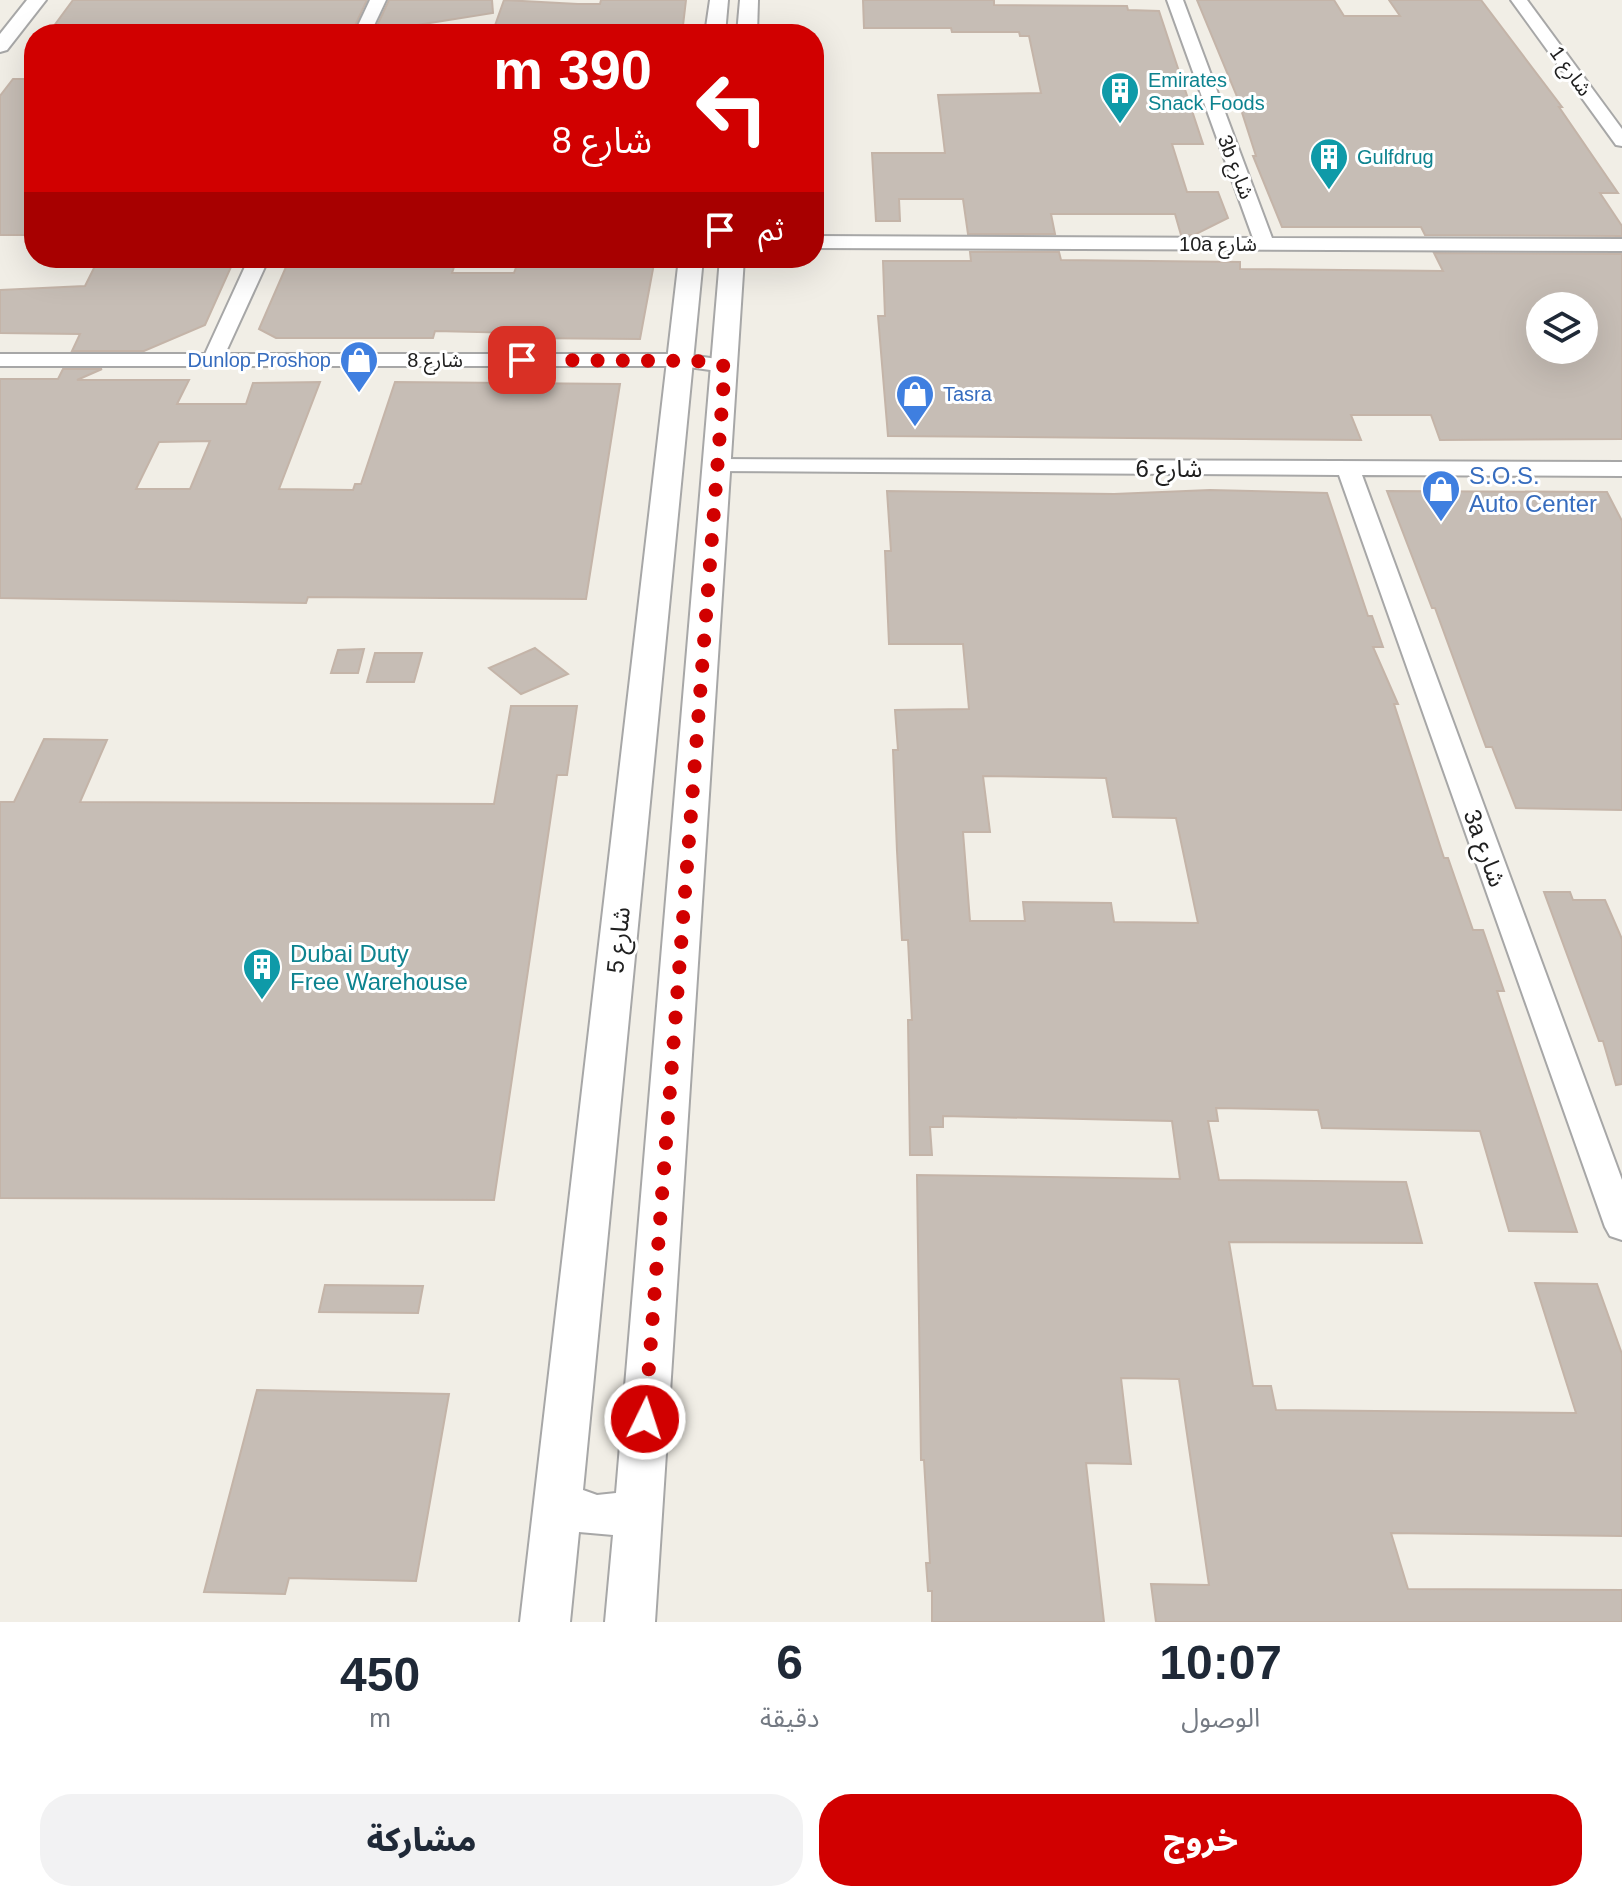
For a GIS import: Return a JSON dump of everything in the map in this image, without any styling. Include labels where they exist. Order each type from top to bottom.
[{"type":"street","points":[[0,46],[37,0]]},
{"type":"street","points":[[367,24],[378,0]]},
{"type":"street","points":[[716,24],[719,0]]},
{"type":"street","points":[[748,24],[749,0]]},
{"type":"street","name":"3b شارع","points":[[1175,0],[1265,244]]},
{"type":"street","name":"شارع 1","points":[[1519,0],[1622,141]]},
{"type":"street","name":"10a شارع","points":[[824,242],[1622,245]]},
{"type":"street","points":[[212,360],[254,268]]},
{"type":"street","name":"شارع 5","points":[[545,1622],[690,268]]},
{"type":"street","points":[[630,1622],[731,268]]},
{"type":"street","name":"شارع 8","points":[[0,360],[681,360],[725,366]]},
{"type":"street","name":"شارع 6","points":[[716,466],[1622,469]]},
{"type":"street","name":"3a شارع","points":[[1348,468],[1622,1227]]},
{"type":"street","points":[[559,1499],[574,1511],[595,1517],[617,1515],[638,1506]]},
{"type":"building","points":[[73,0],[367,0],[356,24],[55,24]]},
{"type":"building","points":[[389,0],[492,0],[493,13],[424,24],[378,24]]},
{"type":"building","points":[[504,0],[600,4],[601,0],[686,0],[683,24],[496,24]]},
{"type":"building","points":[[863,0],[994,0],[994,5],[1127,6],[1128,10],[1159,11],[1203,144],[1172,144],[1187,192],[1218,192],[1228,218],[1194,235],[1181,235],[1175,214],[1051,214],[1055,234],[968,234],[963,199],[899,199],[900,221],[876,221],[872,153],[945,153],[938,95],[1041,93],[1029,36],[1020,36],[1019,32],[952,32],[951,28],[864,28]]},
{"type":"building","points":[[1197,0],[1334,0],[1344,16],[1400,16],[1389,0],[1481,0],[1562,107],[1559,107],[1618,193],[1600,193],[1622,226],[1622,236],[1425,235],[1421,227],[1282,227],[1253,156],[1256,156],[1236,94]]},
{"type":"building","points":[[13,79],[24,79],[24,235],[0,235],[0,96]]},
{"type":"building","points":[[970,252],[1059,252],[1061,260],[1240,262],[1240,269],[1443,271],[1434,253],[1622,254],[1622,439],[1440,440],[1431,415],[1351,415],[1361,440],[888,436],[878,316],[885,316],[883,261],[971,261]]},
{"type":"building","points":[[94,268],[231,268],[205,325],[144,351],[72,351],[80,334],[0,333],[0,290],[85,286]]},
{"type":"building","points":[[286,268],[454,268],[452,273],[514,273],[516,268],[653,268],[640,339],[523,338],[524,333],[435,331],[433,338],[276,338],[259,329]]},
{"type":"building","points":[[63,369],[102,369],[77,380],[189,380],[177,404],[246,404],[253,383],[320,382],[279,489],[353,490],[355,484],[361,484],[395,382],[620,384],[586,599],[308,597],[306,603],[0,598],[0,379],[58,379]],"holes":[[[210,441],[190,489],[136,489],[159,442]]]},
{"type":"building","points":[[1210,490],[1327,493],[1368,616],[1372,616],[1383,647],[1373,647],[1398,704],[1394,704],[1444,858],[1448,858],[1473,930],[1483,930],[1504,991],[1497,991],[1577,1232],[1509,1231],[1480,1131],[1322,1128],[1318,1110],[1216,1108],[1218,1121],[1208,1121],[1219,1180],[1406,1182],[1422,1243],[1229,1242],[1253,1386],[1271,1386],[1276,1410],[1576,1413],[1535,1283],[1597,1284],[1622,1354],[1622,1536],[1391,1533],[1408,1589],[1622,1590],[1622,1622],[1156,1622],[1151,1584],[1209,1585],[1179,1379],[1121,1378],[1131,1464],[1086,1463],[1104,1622],[932,1622],[932,1591],[928,1591],[926,1563],[930,1563],[924,1460],[921,1460],[917,1175],[1180,1179],[1172,1121],[943,1116],[943,1127],[930,1127],[932,1155],[910,1155],[908,1020],[912,1020],[908,940],[902,940],[897,851],[893,750],[898,750],[895,710],[969,709],[963,644],[889,644],[885,551],[891,551],[887,491],[1114,494]],"holes":[[[983,776],[1106,778],[1113,817],[1176,818],[1198,923],[1114,922],[1111,903],[1023,902],[1025,921],[970,921],[963,832],[990,832]]]},
{"type":"building","points":[[1387,491],[1607,492],[1622,521],[1622,810],[1516,808],[1492,747],[1486,747],[1435,608],[1432,608]]},
{"type":"building","points":[[535,648],[568,674],[521,694],[489,668]]},
{"type":"building","points":[[364,649],[358,673],[331,673],[338,650]]},
{"type":"building","points":[[375,653],[422,653],[414,682],[367,682]]},
{"type":"building","name":"Dubai Duty Free Warehouse","points":[[511,706],[577,706],[567,775],[557,775],[494,1200],[0,1198],[0,802],[14,802],[44,739],[107,740],[80,802],[494,804]]},
{"type":"building","points":[[1544,892],[1570,892],[1573,900],[1605,900],[1622,939],[1622,1084],[1616,1085],[1603,1041],[1599,1041]]},
{"type":"building","points":[[325,1285],[423,1286],[418,1313],[319,1312]]},
{"type":"building","points":[[257,1390],[449,1394],[416,1581],[289,1578],[285,1594],[204,1592]]},
{"type":"place","name":"Emirates Snack Foods","points":[[1120,125]]},
{"type":"place","name":"Gulfdrug","points":[[1329,191]]},
{"type":"place","name":"Dunlop Proshop","points":[[359,394]]},
{"type":"place","name":"Tasra","points":[[915,428]]},
{"type":"place","name":"S.O.S. Auto Center","points":[[1441,523]]},
{"type":"place","name":"Dubai Duty Free Warehouse","points":[[262,1001]]},
{"type":"route","points":[[522,360],[697,361],[725,366],[645,1419]]}]
